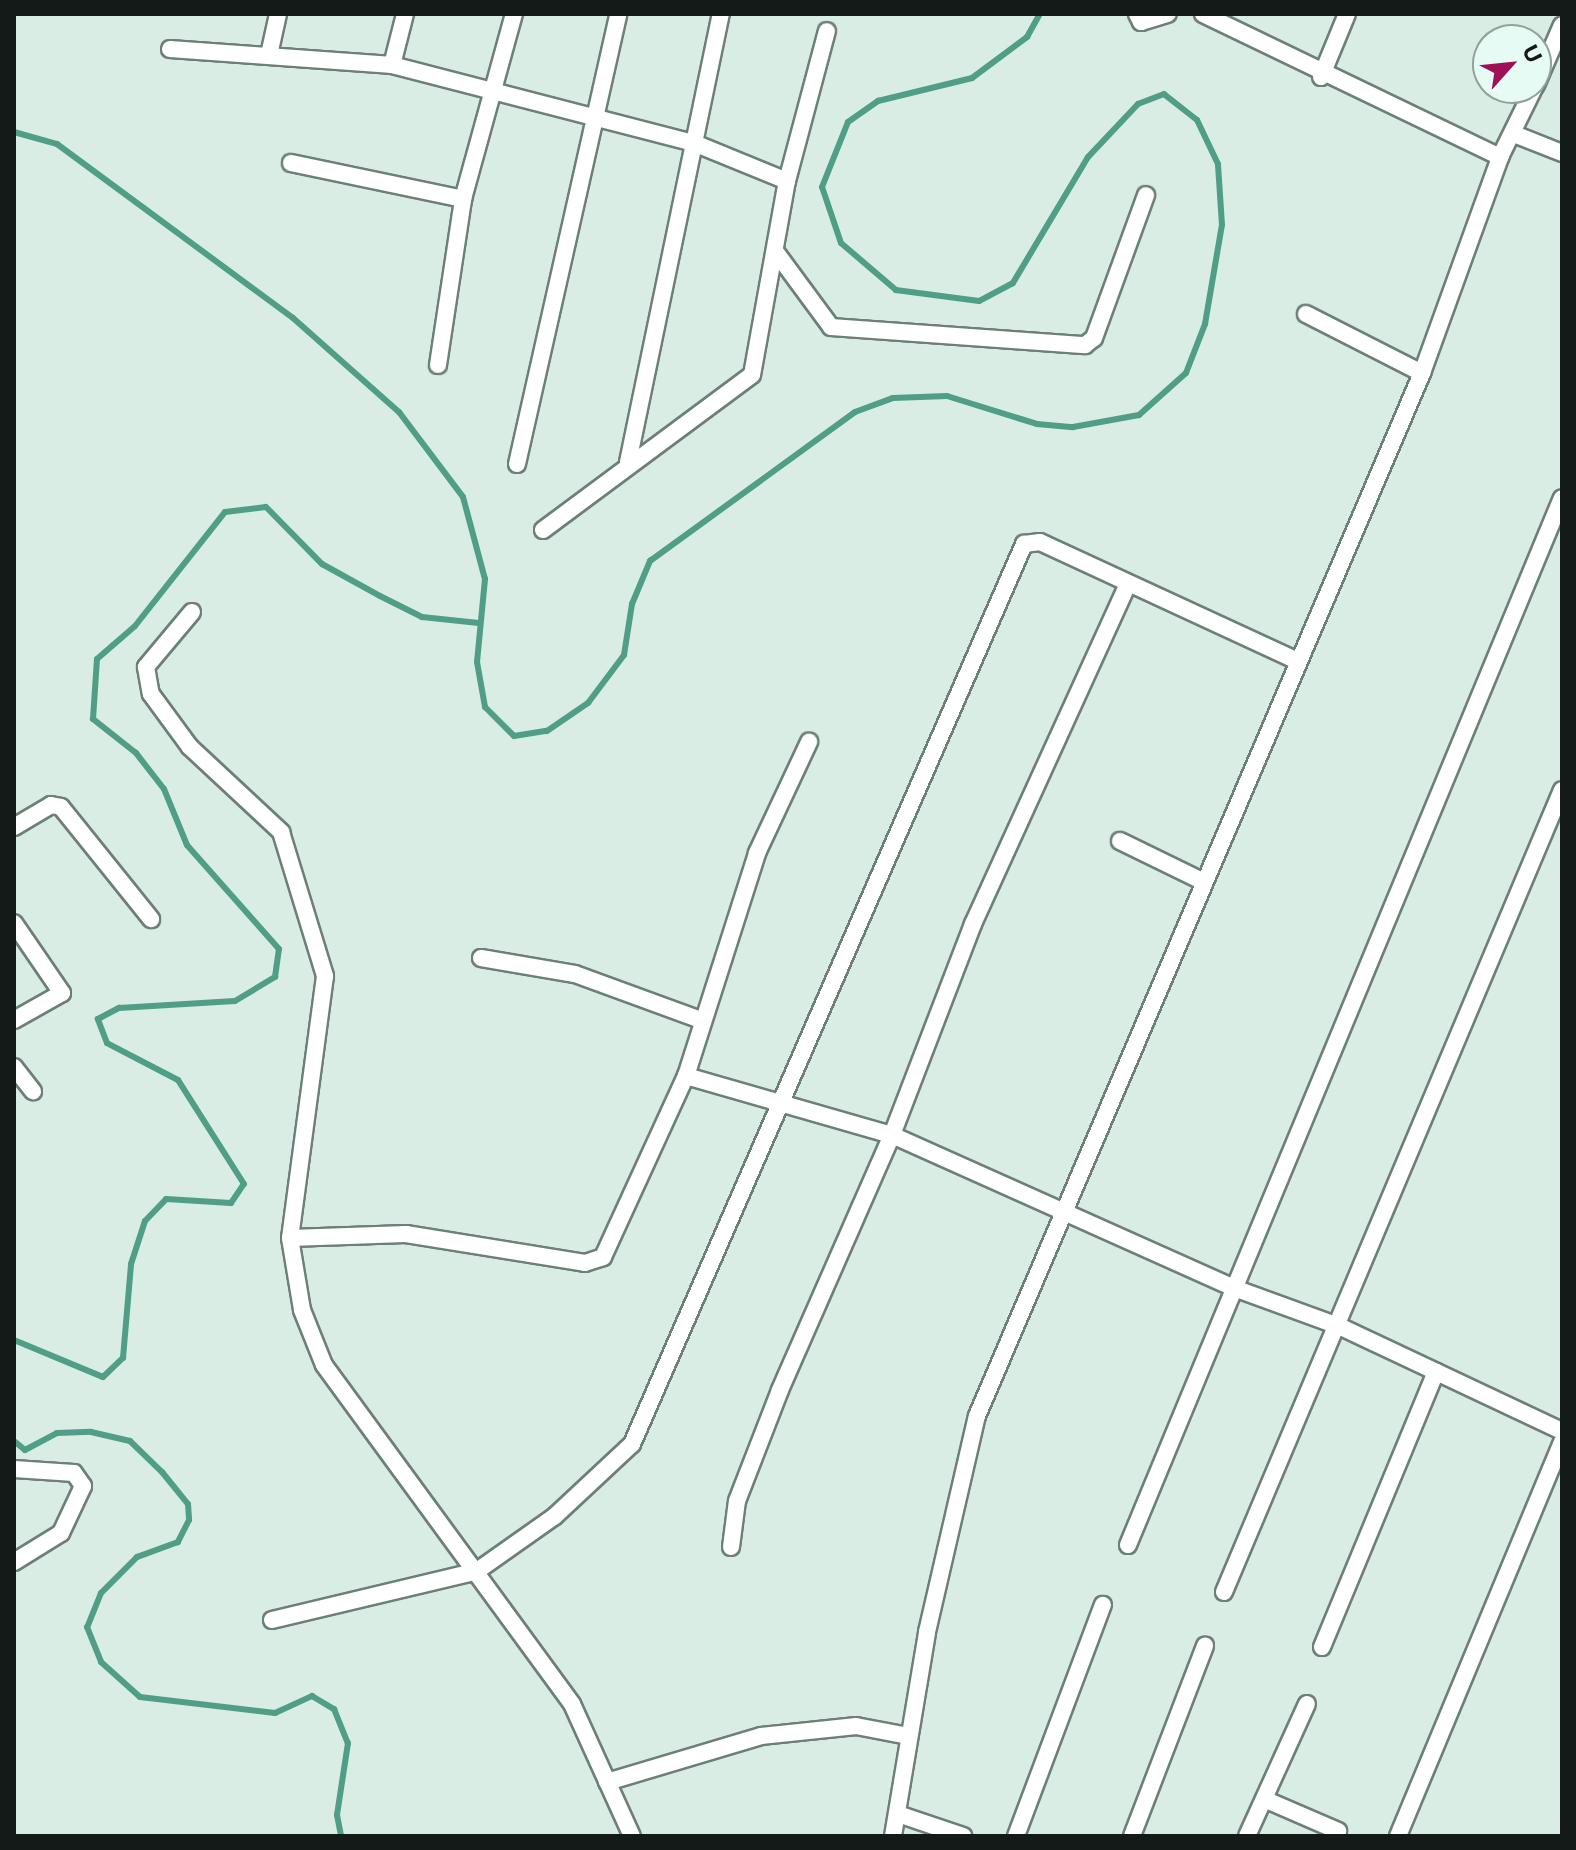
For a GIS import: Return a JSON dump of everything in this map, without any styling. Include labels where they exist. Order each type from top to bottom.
[{"type":"street","points":[[269,55],[278,14]]},
{"type":"street","points":[[392,65],[405,14]]},
{"type":"street","points":[[438,365],[463,199],[496,92],[514,14]]},
{"type":"street","points":[[517,464],[618,14]]},
{"type":"street","points":[[628,462],[721,14]]},
{"type":"street","points":[[1137,14],[1141,22],[1168,14]]},
{"type":"street","points":[[1203,14],[1321,77],[1500,157]]},
{"type":"street","points":[[1321,77],[1347,14]]},
{"type":"street","points":[[1552,48],[1562,25]]},
{"type":"street","points":[[543,530],[628,462],[752,375],[787,181],[827,31]]},
{"type":"street","points":[[170,49],[392,65],[694,143],[787,181]]},
{"type":"street","points":[[893,1836],[909,1736],[977,1416],[1200,880],[1422,373],[1500,157],[1527,104]]},
{"type":"street","points":[[1514,134],[1562,153]]},
{"type":"street","points":[[291,163],[463,199]]},
{"type":"street","points":[[775,251],[831,327],[1085,345],[1094,338],[1146,195]]},
{"type":"street","points":[[1306,314],[1422,373]]},
{"type":"street","points":[[1128,1545],[1562,498]]},
{"type":"street","points":[[272,1620],[477,1571],[555,1516],[632,1444],[1019,550],[1040,542],[1298,661]]},
{"type":"street","points":[[731,1547],[737,1501],[780,1390],[892,1135],[973,924],[1128,584]]},
{"type":"street","points":[[192,612],[146,667],[151,694],[190,747],[281,832],[325,976],[290,1238],[302,1310],[324,1365],[572,1704],[632,1836]]},
{"type":"street","points":[[290,1238],[406,1234],[598,1260],[686,1076],[701,1020],[757,853],[809,742]]},
{"type":"street","points":[[1224,1592],[1341,1327],[1562,790]]},
{"type":"street","points":[[14,827],[51,805],[61,807],[151,919]]},
{"type":"street","points":[[1120,841],[1200,880]]},
{"type":"street","points":[[14,923],[62,993],[14,1020]]},
{"type":"street","points":[[481,958],[575,974],[701,1020]]},
{"type":"street","points":[[14,1067],[33,1091]]},
{"type":"street","points":[[686,1076],[892,1135],[1234,1288],[1341,1327],[1562,1431]]},
{"type":"street","points":[[1322,1647],[1436,1372]]},
{"type":"street","points":[[1398,1836],[1562,1442]]},
{"type":"street","points":[[14,1469],[74,1473],[83,1486],[61,1533],[14,1562]]},
{"type":"street","points":[[1016,1836],[1103,1605]]},
{"type":"street","points":[[1132,1836],[1205,1646]]},
{"type":"street","points":[[1247,1836],[1307,1704]]},
{"type":"street","points":[[607,1782],[761,1736],[856,1726],[909,1736]]},
{"type":"street","points":[[1264,1799],[1338,1831]]},
{"type":"street","points":[[898,1814],[963,1836]]},
{"type":"waterway","points":[[14,132],[57,144],[293,318],[399,412],[463,497],[485,579],[477,662],[485,707],[514,736],[547,731],[588,703],[624,655],[632,604],[650,561],[855,412],[893,398],[947,396],[1037,424],[1073,427],[1139,415],[1186,373],[1205,324],[1222,225],[1218,164],[1197,120],[1164,94],[1138,104],[1088,157],[1013,283],[979,301],[896,290],[841,243],[822,187],[848,122],[878,101],[972,78],[1027,37],[1040,14]]},
{"type":"waterway","points":[[14,1340],[103,1377],[123,1358],[131,1264],[145,1221],[166,1199],[231,1203],[244,1184],[178,1080],[107,1043],[98,1019],[119,1008],[235,1001],[275,977],[279,949],[187,845],[164,789],[136,753],[93,719],[97,659],[135,626],[225,512],[266,507],[322,564],[380,596],[422,617],[479,623]]},
{"type":"waterway","points":[[14,1441],[25,1450],[57,1433],[91,1432],[130,1441],[162,1472],[188,1504],[189,1520],[178,1542],[137,1557],[101,1593],[87,1627],[101,1662],[140,1697],[275,1713],[312,1696],[334,1709],[348,1743],[337,1815],[341,1836]]}]
